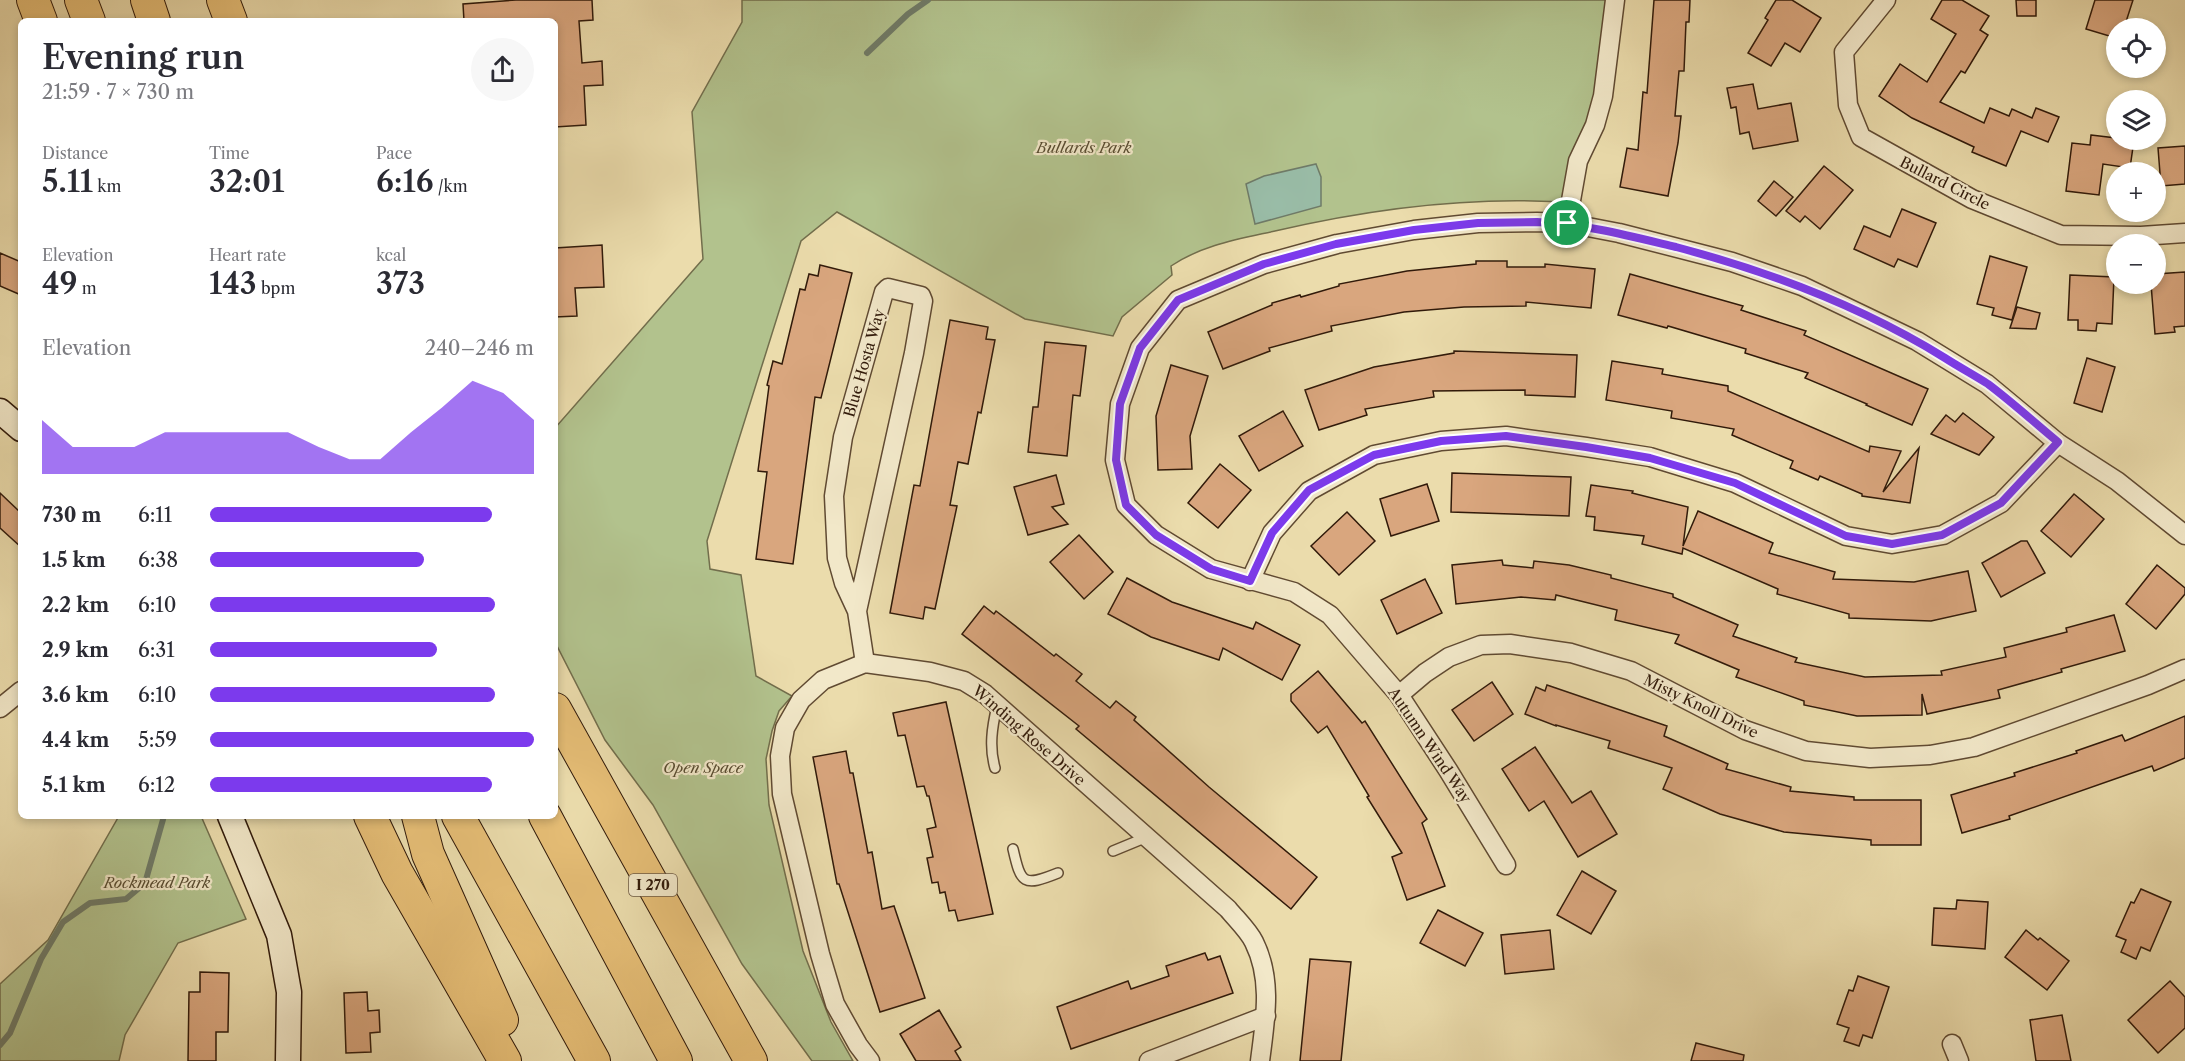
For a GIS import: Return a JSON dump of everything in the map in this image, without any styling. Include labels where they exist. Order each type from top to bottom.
[{"type":"highway","points":[[33,0],[40,18]]},
{"type":"highway","points":[[81,0],[87,18]]},
{"type":"highway","points":[[147,0],[153,18]]},
{"type":"highway","points":[[223,0],[230,18]]},
{"type":"highway","name":"I 270","points":[[558,714],[751,1061]]},
{"type":"highway","points":[[371,819],[397,873],[505,1061]]},
{"type":"highway","points":[[419,819],[428,854],[521,1061]]},
{"type":"highway","points":[[460,819],[594,1061]]},
{"type":"highway","points":[[547,819],[676,1061]]},
{"type":"street","points":[[1567,223],[1578,161],[1595,124],[1603,96],[1615,0]]},
{"type":"street","name":"Bullard Circle","points":[[1886,0],[1844,52],[1848,105],[1861,138],[1972,200],[2061,234],[2141,236],[2185,233]]},
{"type":"street","name":"Autumn Wind Way","points":[[1506,865],[1449,770],[1399,695],[1330,615],[1294,592],[1211,569],[1156,535],[1126,505],[1116,460],[1120,404],[1140,348],[1178,300],[1264,264],[1336,244],[1414,230],[1478,223],[1567,223],[1618,233],[1732,262],[1811,290],[1921,343],[1987,384],[2058,442],[2117,481],[2185,535]]},
{"type":"street","name":"Blue Hosta Way","points":[[856,611],[923,314],[921,296],[888,288],[884,292],[843,437],[834,496],[837,558],[843,583],[856,611],[865,663]]},
{"type":"street","points":[[0,411],[18,426]]},
{"type":"street","points":[[1250,581],[1272,533],[1309,490],[1374,455],[1441,441],[1506,436],[1650,458],[1735,483],[1846,536],[1892,544],[1942,535],[2001,503],[2058,442]]},
{"type":"street","name":"Misty Knoll Drive","points":[[1399,695],[1449,657],[1481,645],[1510,644],[1571,653],[1631,671],[1745,729],[1806,751],[1870,758],[1930,755],[1974,747],[2148,685],[2185,669]]},
{"type":"street","points":[[865,663],[823,681],[801,700],[785,728],[780,756],[782,794],[820,954],[835,1004],[870,1061]]},
{"type":"street","name":"Winding Rose Drive","points":[[865,663],[930,672],[964,681],[985,694],[1228,909],[1253,941],[1262,963],[1266,983],[1266,1016],[1260,1061]]},
{"type":"street","points":[[0,708],[18,693]]},
{"type":"street","points":[[231,819],[279,935],[290,992],[288,1061]]},
{"type":"street","points":[[1149,1061],[1266,1016]]},
{"type":"lane","points":[[995,768],[992,755],[992,735],[997,706]]},
{"type":"lane","points":[[1113,851],[1147,837]]},
{"type":"lane","points":[[1013,849],[1019,873],[1025,880],[1035,882],[1058,873]]},
{"type":"green space","points":[[742,0],[1617,0],[1598,121],[1576,203],[1500,201],[1424,205],[1312,223],[1221,244],[1195,253],[1171,266],[1172,275],[1122,317],[1113,336],[1025,319],[837,212],[801,241],[707,541],[710,569],[741,575],[756,676],[792,696],[779,711],[766,759],[769,805],[803,951],[831,1022],[853,1061],[812,1061],[742,964],[653,805],[605,740],[558,648],[558,425],[703,259],[692,112],[742,22]]},
{"type":"green space","name":"Rockmead Park","points":[[117,819],[202,819],[246,919],[178,943],[125,1035],[119,1061],[0,1061],[0,984],[48,940]]},
{"type":"shaded area","points":[[1316,164],[1321,177],[1321,206],[1255,224],[1246,184],[1264,176]]},
{"type":"building","points":[[516,0],[592,0],[593,20],[579,21],[582,63],[602,61],[603,85],[584,86],[586,125],[558,127],[558,18],[464,18],[463,4]]},
{"type":"building","points":[[1654,0],[1690,0],[1689,22],[1686,22],[1684,71],[1679,71],[1675,116],[1681,116],[1678,143],[1668,196],[1620,187],[1627,148],[1638,150],[1643,92],[1647,93]]},
{"type":"building","points":[[1776,0],[1792,0],[1821,18],[1800,52],[1785,43],[1771,66],[1748,53],[1768,20],[1765,18]]},
{"type":"building","points":[[1942,0],[1962,0],[1989,16],[1980,30],[1988,35],[1965,73],[1961,71],[1940,102],[1984,123],[1990,108],[2009,116],[2012,109],[2032,118],[2036,108],[2059,117],[2048,142],[2021,131],[2006,166],[1972,152],[1974,147],[1912,118],[1879,96],[1900,64],[1927,82],[1956,34],[1931,19]]},
{"type":"building","points":[[2016,0],[2036,0],[2036,16],[2017,16]]},
{"type":"building","points":[[2095,0],[2133,0],[2127,18],[2106,18],[2106,35],[2086,29]]},
{"type":"building","points":[[1753,84],[1758,109],[1791,103],[1798,141],[1753,149],[1749,132],[1740,134],[1736,107],[1731,108],[1727,88]]},
{"type":"building","points":[[2091,135],[2106,137],[2106,150],[2133,150],[2131,162],[2103,164],[2099,195],[2066,191],[2072,143],[2090,145]]},
{"type":"building","points":[[2185,146],[2185,184],[2166,186],[2166,162],[2159,162],[2158,150],[2166,150],[2166,147]]},
{"type":"building","points":[[1824,166],[1853,190],[1820,229],[1805,216],[1800,222],[1786,211]]},
{"type":"building","points":[[1774,181],[1793,197],[1776,216],[1758,201]]},
{"type":"building","points":[[1902,209],[1936,223],[1917,267],[1898,259],[1894,267],[1854,249],[1864,226],[1890,237]]},
{"type":"building","points":[[602,245],[604,287],[575,288],[577,316],[558,317],[558,248]]},
{"type":"building","points":[[0,253],[18,261],[18,294],[0,286]]},
{"type":"building","points":[[1990,256],[2027,267],[2012,320],[1992,315],[1994,308],[1977,304]]},
{"type":"building","points":[[1476,261],[1507,261],[1507,267],[1545,267],[1545,264],[1595,269],[1591,308],[1526,302],[1526,306],[1464,307],[1404,312],[1331,326],[1332,331],[1269,348],[1270,351],[1223,369],[1208,332],[1272,305],[1272,303],[1300,295],[1301,297],[1339,286],[1339,284],[1407,271],[1476,264]]},
{"type":"building","points":[[820,265],[852,273],[821,398],[815,397],[793,564],[756,559],[767,472],[758,471],[769,386],[767,385],[773,361],[782,364],[800,289],[805,290],[809,274],[818,276]]},
{"type":"building","points":[[2185,272],[2185,326],[2174,327],[2175,332],[2155,334],[2152,294],[2166,294],[2166,273]]},
{"type":"building","points":[[1630,274],[1743,306],[1741,310],[1806,331],[1804,335],[1928,389],[1912,425],[1805,378],[1808,373],[1745,353],[1746,349],[1668,326],[1667,328],[1618,315]]},
{"type":"building","points":[[2070,275],[2106,277],[2106,294],[2113,294],[2112,324],[2097,323],[2096,331],[2078,330],[2078,320],[2068,320]]},
{"type":"building","points":[[2017,307],[2040,313],[2036,329],[2010,328]]},
{"type":"building","points":[[950,320],[988,327],[986,339],[995,340],[981,413],[978,412],[968,464],[958,462],[950,505],[957,506],[935,609],[925,607],[923,619],[890,613],[914,485],[920,486]]},
{"type":"building","points":[[1045,342],[1086,346],[1080,396],[1073,395],[1067,456],[1028,452],[1033,407],[1038,407]]},
{"type":"building","points":[[1454,351],[1577,355],[1575,397],[1525,395],[1525,390],[1433,391],[1434,397],[1365,409],[1367,415],[1319,430],[1305,390],[1374,367],[1454,353]]},
{"type":"building","points":[[2087,358],[2115,367],[2102,412],[2074,403]]},
{"type":"building","points":[[1612,361],[1663,369],[1662,374],[1728,386],[1728,391],[1869,452],[1870,446],[1901,451],[1883,492],[1919,448],[1910,503],[1862,496],[1862,494],[1820,476],[1818,480],[1790,468],[1793,461],[1732,435],[1734,429],[1671,418],[1672,411],[1606,400]]},
{"type":"building","points":[[1171,365],[1208,376],[1190,436],[1192,469],[1158,470],[1156,416]]},
{"type":"building","points":[[1283,411],[1303,446],[1259,471],[1239,436]]},
{"type":"building","points":[[1963,413],[1994,437],[1979,455],[1931,434],[1946,415],[1955,422]]},
{"type":"building","points":[[1220,464],[1251,490],[1218,528],[1188,503]]},
{"type":"building","points":[[1452,473],[1571,477],[1569,516],[1451,512]]},
{"type":"building","points":[[1056,475],[1064,504],[1052,507],[1068,524],[1028,535],[1014,487]]},
{"type":"building","points":[[1427,484],[1439,521],[1391,536],[1380,499]]},
{"type":"building","points":[[1591,485],[1633,491],[1632,493],[1688,507],[1683,546],[1698,511],[1773,543],[1769,553],[1835,572],[1833,579],[1914,582],[1968,571],[1976,611],[1931,621],[1849,618],[1849,614],[1777,594],[1778,589],[1683,548],[1682,554],[1642,544],[1644,536],[1594,530],[1595,517],[1586,516]]},
{"type":"building","points":[[0,493],[18,510],[18,544],[0,528]]},
{"type":"building","points":[[2074,494],[2104,519],[2071,557],[2041,531]]},
{"type":"building","points":[[1347,512],[1375,541],[1339,575],[1311,546]]},
{"type":"building","points":[[1079,535],[1113,572],[1084,599],[1050,562]]},
{"type":"building","points":[[2021,541],[2027,541],[2045,573],[2001,597],[1982,563]]},
{"type":"building","points":[[1502,560],[1503,565],[1533,568],[1534,561],[1569,565],[1673,594],[1673,597],[1738,625],[1733,636],[1797,658],[1795,662],[1865,677],[1942,675],[1941,671],[2006,657],[2004,648],[2067,632],[2066,628],[2114,615],[2125,651],[1998,690],[2000,698],[1927,714],[1922,694],[1922,715],[1857,716],[1804,705],[1804,701],[1736,677],[1739,670],[1675,643],[1679,635],[1615,620],[1617,610],[1556,595],[1555,600],[1521,597],[1456,604],[1452,565]]},
{"type":"building","points":[[2157,565],[2185,588],[2185,594],[2156,629],[2126,604]]},
{"type":"building","points":[[1127,578],[1172,602],[1253,629],[1256,622],[1300,645],[1282,680],[1223,648],[1219,660],[1151,637],[1108,614]]},
{"type":"building","points":[[1425,579],[1442,613],[1397,634],[1381,600]]},
{"type":"building","points":[[984,606],[994,614],[996,611],[1054,656],[1056,654],[1082,674],[1076,681],[1110,708],[1116,701],[1136,717],[1134,720],[1209,787],[1317,877],[1291,909],[1076,729],[1079,726],[962,634]]},
{"type":"building","points":[[1318,671],[1362,723],[1365,721],[1427,819],[1422,823],[1445,886],[1407,900],[1392,857],[1402,853],[1367,797],[1369,796],[1327,726],[1318,733],[1291,701],[1291,694]]},
{"type":"building","points":[[1492,682],[1513,714],[1474,741],[1452,710]]},
{"type":"building","points":[[1547,685],[1667,726],[1664,736],[1728,764],[1726,769],[1791,787],[1790,791],[1854,797],[1854,800],[1921,800],[1921,845],[1871,845],[1871,840],[1784,832],[1720,814],[1663,789],[1672,768],[1608,748],[1610,741],[1556,726],[1525,714],[1536,687],[1545,691]]},
{"type":"building","points":[[946,702],[993,914],[958,921],[955,910],[949,911],[945,892],[940,893],[938,882],[932,883],[927,858],[933,857],[927,829],[936,827],[929,796],[924,786],[917,787],[905,735],[898,736],[893,713]]},
{"type":"building","points":[[2185,716],[2185,758],[2154,771],[2152,766],[2009,816],[2010,819],[1962,833],[1951,795],[2015,776],[2014,773],[2077,753],[2076,751],[2122,735],[2125,741]]},
{"type":"building","points":[[1535,747],[1572,803],[1591,791],[1617,834],[1578,857],[1544,801],[1529,811],[1502,769]]},
{"type":"building","points":[[846,751],[850,773],[853,773],[868,853],[872,852],[882,909],[894,906],[925,998],[880,1012],[839,884],[837,884],[813,757]]},
{"type":"building","points":[[1582,871],[1616,891],[1591,934],[1557,915]]},
{"type":"building","points":[[2141,889],[2171,902],[2150,951],[2141,947],[2136,959],[2121,952],[2126,940],[2116,936],[2131,902],[2134,903]]},
{"type":"building","points":[[1957,900],[1988,902],[1985,949],[1932,945],[1934,908],[1956,909]]},
{"type":"building","points":[[1438,910],[1483,933],[1465,966],[1420,943]]},
{"type":"building","points":[[1550,930],[1554,969],[1505,974],[1501,935]]},
{"type":"building","points":[[2026,930],[2069,961],[2047,990],[2005,957]]},
{"type":"building","points":[[1205,953],[1208,960],[1220,956],[1233,993],[1071,1049],[1057,1007],[1128,981],[1131,989],[1169,976],[1166,966]]},
{"type":"building","points":[[1310,959],[1351,962],[1341,1061],[1300,1061]]},
{"type":"building","points":[[200,972],[229,973],[228,1032],[216,1032],[216,1061],[188,1061],[189,992],[200,992]]},
{"type":"building","points":[[1858,976],[1889,987],[1872,1038],[1863,1035],[1859,1046],[1844,1041],[1849,1028],[1837,1024],[1849,990],[1853,991]]},
{"type":"building","points":[[2170,981],[2185,997],[2185,1028],[2158,1053],[2128,1020]]},
{"type":"building","points":[[367,992],[368,1011],[379,1010],[380,1032],[370,1033],[371,1052],[346,1053],[344,993]]},
{"type":"building","points":[[939,1010],[961,1047],[955,1051],[961,1061],[916,1061],[900,1034]]},
{"type":"building","points":[[2062,1015],[2071,1061],[2036,1061],[2030,1020]]},
{"type":"building","points":[[1696,1043],[1744,1055],[1743,1061],[1691,1061]]},
{"type":"waterway","points":[[867,53],[908,14],[928,0]]},
{"type":"waterway","points":[[0,1045],[10,1033],[41,959],[63,922],[90,903],[126,899],[145,883],[163,819]]},
{"type":"route","points":[[1478,223],[1567,223],[1618,233],[1732,262],[1802,286],[1857,310],[1921,343],[1987,384],[2058,442],[2001,503],[1942,535],[1892,544],[1846,536],[1735,483],[1650,458],[1506,436],[1441,441],[1374,455],[1309,490],[1272,533],[1250,581],[1211,569],[1156,535],[1126,505],[1116,460],[1120,404],[1140,348],[1178,300],[1264,264],[1336,244],[1414,230],[1478,223]]},
{"type":"park label","name":"Bullards Park","points":[[1084,147]]},
{"type":"park label","name":"Open Space","points":[[703,767]]}]
